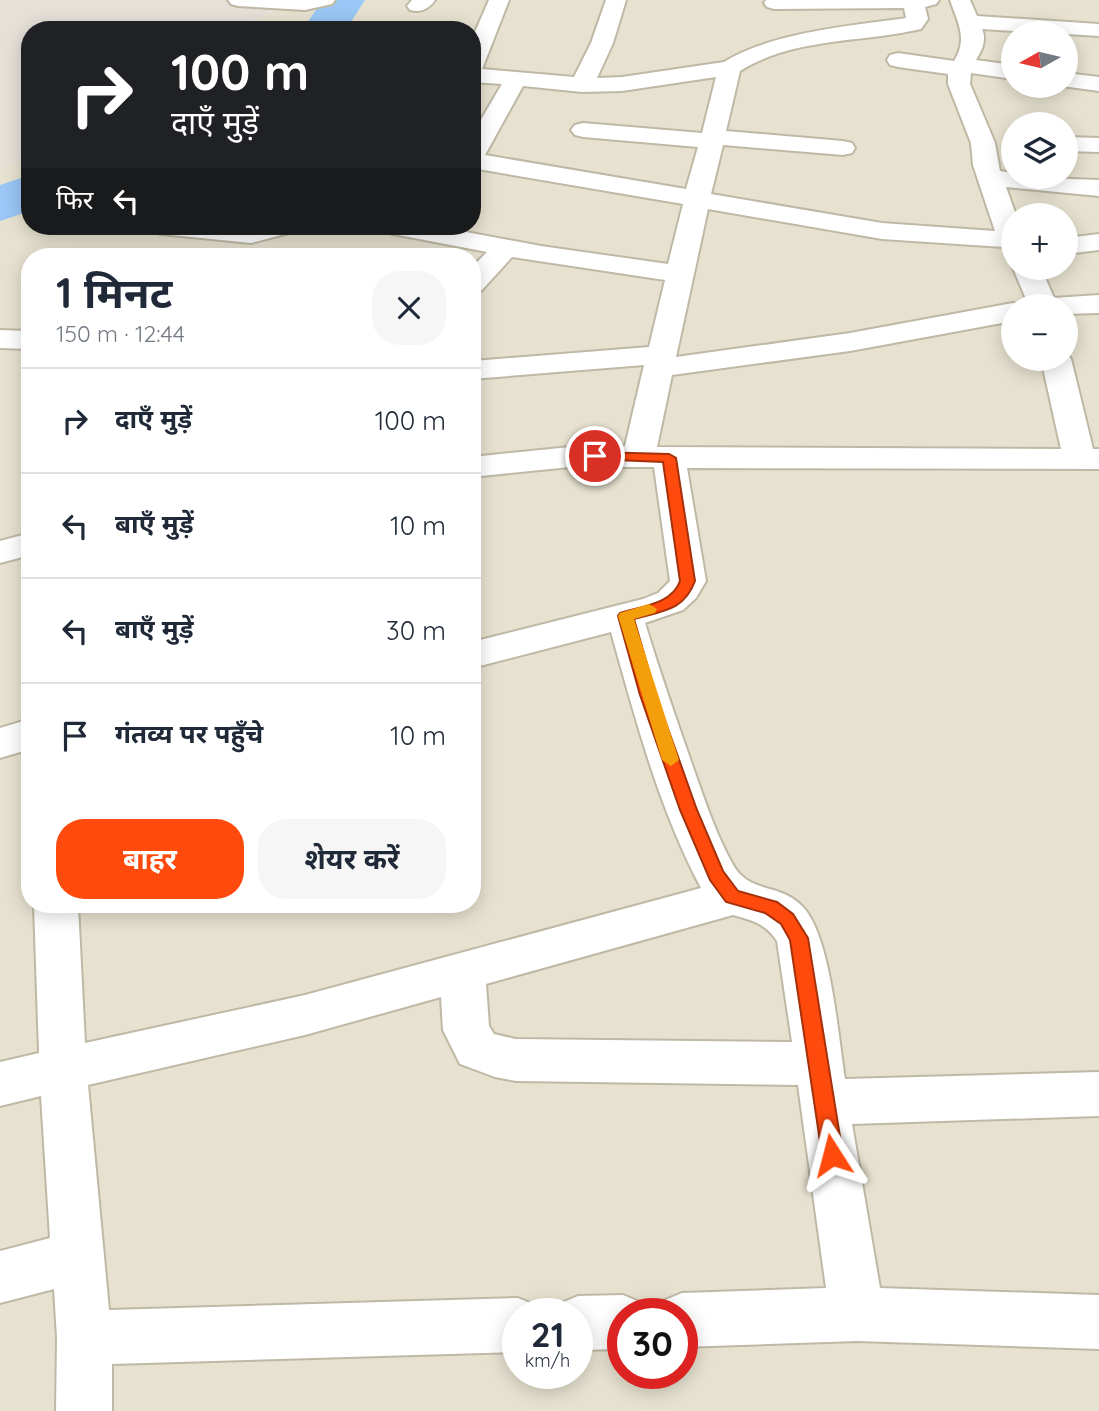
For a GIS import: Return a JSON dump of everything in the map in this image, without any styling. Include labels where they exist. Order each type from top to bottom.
[{"type":"street","points":[[238,0],[305,4],[325,0]]},
{"type":"street","points":[[481,44],[499,0]]},
{"type":"street","points":[[565,175],[583,130],[602,43],[616,0]]},
{"type":"street","points":[[756,30],[822,36],[913,24],[917,19],[914,6],[923,1]]},
{"type":"street","points":[[481,76],[592,85],[756,30],[923,1]]},
{"type":"street","points":[[1001,211],[989,178],[993,143],[964,100],[959,84],[961,67],[971,51],[974,36],[965,11],[1099,30]]},
{"type":"street","points":[[481,653],[668,604],[682,594],[688,581],[654,456],[660,362],[712,139],[756,30]]},
{"type":"street","points":[[898,60],[1001,71]]},
{"type":"street","points":[[481,141],[516,79]]},
{"type":"street","points":[[1078,81],[1099,84]]},
{"type":"street","points":[[583,130],[843,148]]},
{"type":"street","points":[[1078,144],[1099,145]]},
{"type":"street","points":[[481,157],[783,216],[882,232],[1001,240]]},
{"type":"street","points":[[989,178],[1099,188]]},
{"type":"street","points":[[190,248],[213,235]]},
{"type":"street","points":[[439,235],[505,248],[681,274]]},
{"type":"street","points":[[1078,245],[1099,242]]},
{"type":"street","points":[[481,274],[505,248]]},
{"type":"street","points":[[1078,305],[1099,304]]},
{"type":"street","points":[[481,370],[660,362],[850,342],[1001,314]]},
{"type":"street","points":[[481,466],[551,457],[1089,459],[1060,371]]},
{"type":"street","points":[[0,552],[21,546]]},
{"type":"street","points":[[625,616],[648,695],[688,810],[716,875],[733,897]]},
{"type":"street","points":[[0,743],[21,737]]},
{"type":"street","points":[[0,1084],[305,1015],[733,897],[771,907],[787,919],[799,938],[857,1314]]},
{"type":"street","points":[[56,913],[63,1068],[84,1338],[84,1411]]},
{"type":"street","points":[[462,971],[466,1030],[477,1049],[495,1056],[516,1060],[822,1083],[1099,1094]]},
{"type":"street","points":[[0,1277],[77,1257]]},
{"type":"street","points":[[698,1319],[857,1314],[1099,1322]]},
{"type":"street","points":[[84,1338],[502,1325]]},
{"type":"shaded area","points":[[0,0],[290,0],[255,21],[21,21],[21,159],[0,171]]},
{"type":"shaded area","points":[[291,0],[1099,0],[1099,1411],[0,1411],[0,171],[21,159],[21,235],[481,235],[481,21],[255,21]]},
{"type":"waterway","points":[[330,21],[344,0]]},
{"type":"waterway","points":[[0,205],[21,195]]},
{"type":"slow traffic","points":[[649,609],[625,616],[648,695],[671,760]]},
{"type":"route","points":[[595,456],[639,455],[669,458],[688,581],[682,594],[668,604],[625,616],[648,695],[688,810],[716,875],[733,897],[771,907],[787,919],[799,938],[832,1155]]}]
